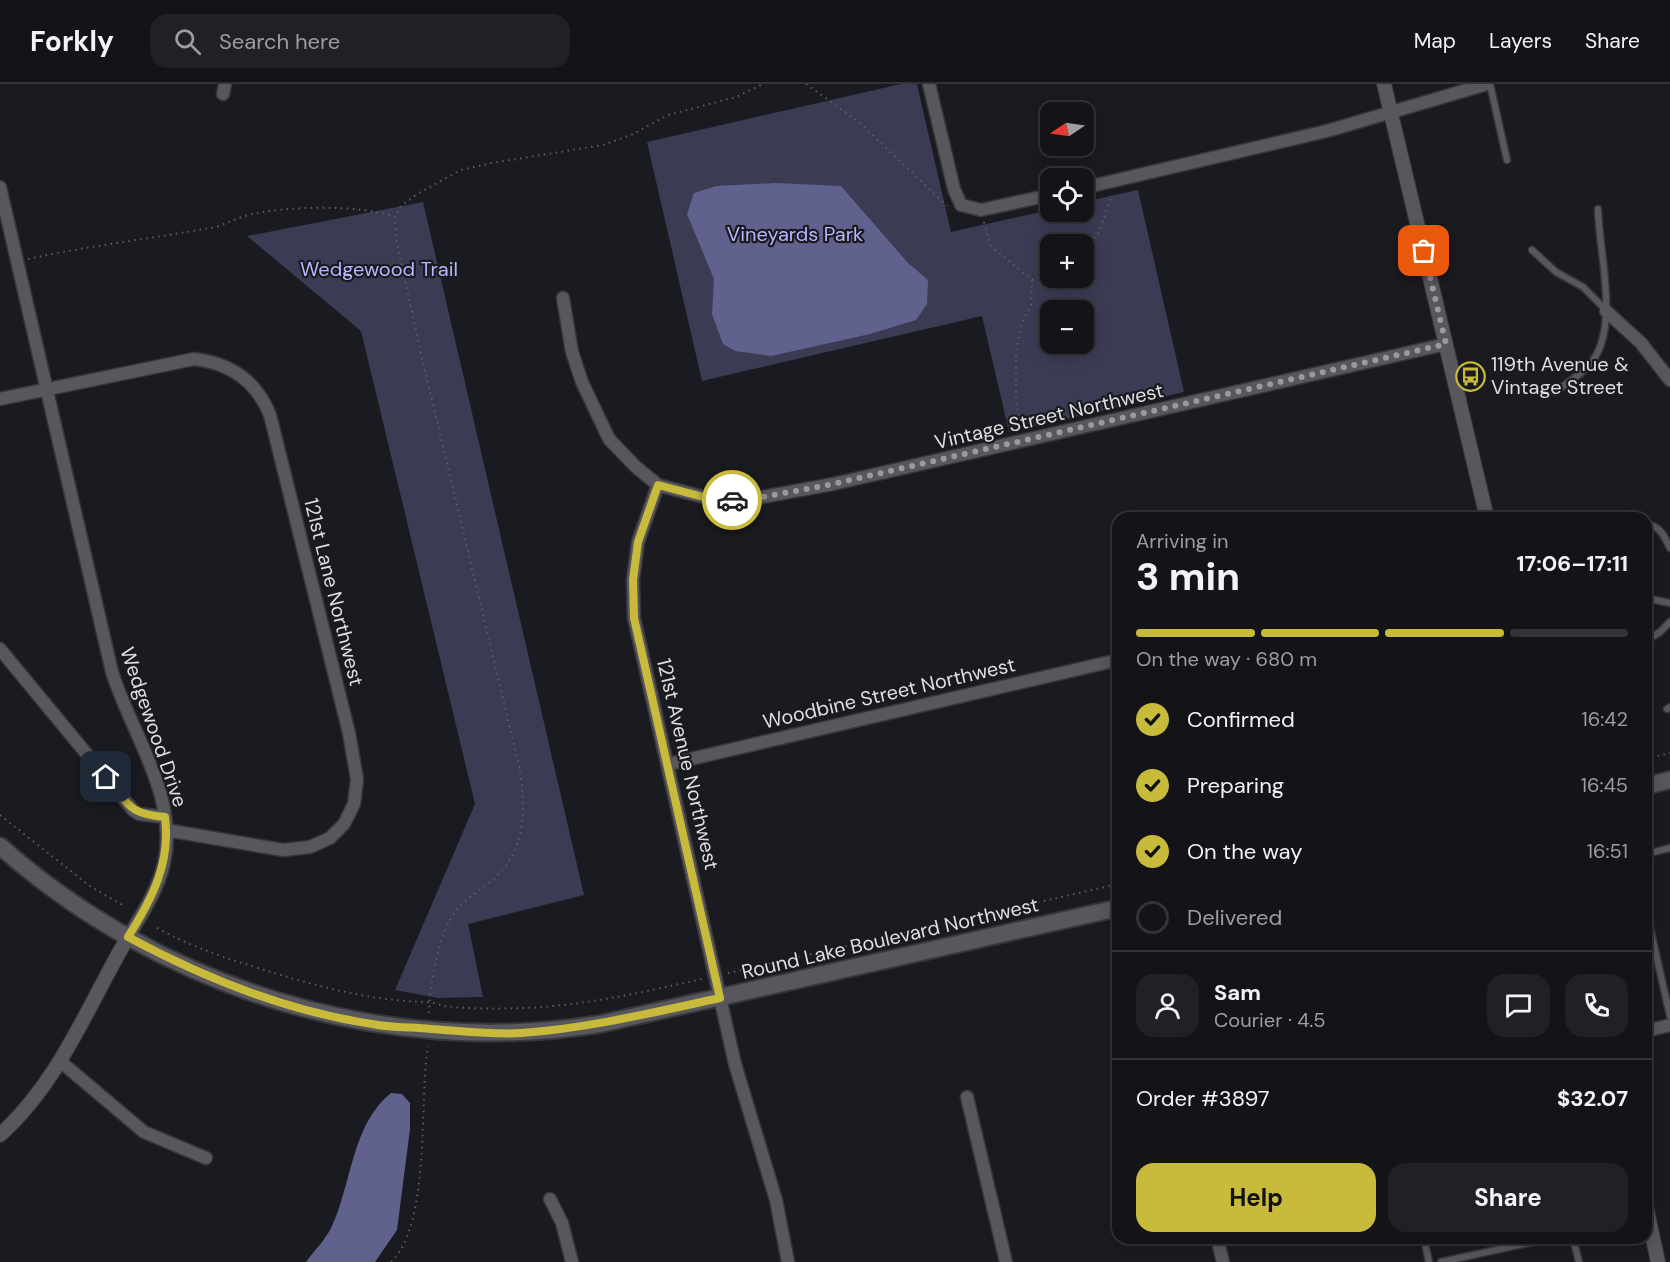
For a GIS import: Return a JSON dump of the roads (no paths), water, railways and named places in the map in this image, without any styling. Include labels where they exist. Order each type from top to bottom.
[{"type":"main road","points":[[1652,784],[1670,780]]},
{"type":"main road","name":"Round Lake Boulevard Northwest","points":[[0,846],[53,889],[128,937],[216,980],[309,1010],[375,1025],[474,1033],[522,1033],[600,1023],[1112,909]]},
{"type":"street","points":[[929,84],[954,189],[962,205],[981,210],[1040,197]]},
{"type":"street","points":[[1384,84],[1486,512]]},
{"type":"street","points":[[1094,186],[1327,131],[1488,84]]},
{"type":"street","name":"Wedgewood Drive","points":[[0,187],[112,672],[124,708],[151,769],[165,817],[166,830],[164,863],[159,879],[61,1062],[30,1103],[0,1135]]},
{"type":"street","points":[[563,298],[572,352],[582,382],[609,439],[636,467],[658,485]]},
{"type":"street","points":[[1606,311],[1641,343],[1670,380]]},
{"type":"street","name":"Vintage Street Northwest","points":[[658,485],[711,499],[747,500],[833,484],[1446,344]]},
{"type":"street","name":"121st Lane Northwest","points":[[47,391],[194,359],[220,364],[243,377],[263,399],[270,415],[349,733],[357,779],[354,804],[344,824],[330,838],[310,847],[283,850],[166,830]]},
{"type":"street","points":[[0,399],[47,391]]},
{"type":"street","name":"121st Avenue Northwest","points":[[658,485],[638,542],[633,580],[634,618],[741,1086],[776,1200],[789,1262]]},
{"type":"street","points":[[0,649],[133,810],[139,814],[165,817]]},
{"type":"street","name":"Woodbine Street Northwest","points":[[669,764],[1112,661]]},
{"type":"street","points":[[1652,1030],[1670,1025]]},
{"type":"street","points":[[61,1062],[144,1132],[206,1158]]},
{"type":"street","points":[[967,1097],[1006,1262]]},
{"type":"street","points":[[550,1198],[562,1223],[572,1262]]},
{"type":"street","points":[[1652,1237],[1658,1262]]},
{"type":"street","points":[[1218,1244],[1223,1262]]},
{"type":"lane","points":[[1488,84],[1507,160]]},
{"type":"lane","points":[[1555,392],[1592,362],[1602,341],[1606,311],[1598,209]]},
{"type":"lane","points":[[1532,250],[1556,272],[1583,287],[1606,311]]},
{"type":"lane","points":[[1652,525],[1664,533],[1670,548]]},
{"type":"lane","points":[[1652,599],[1670,603]]},
{"type":"lane","points":[[1652,637],[1670,622]]},
{"type":"lane","points":[[1652,852],[1670,848]]},
{"type":"lane","points":[[1652,933],[1667,991],[1670,1016]]},
{"type":"lane","points":[[1425,1244],[1429,1262]]},
{"type":"lane","points":[[1441,1262],[1524,1244]]},
{"type":"lane","points":[[1574,1244],[1579,1262]]},
{"type":"place","name":"119th Avenue & Vintage Street","points":[[1470,376]]},
{"type":"park label","name":"Vineyards Park","points":[[795,234]]},
{"type":"park label","name":"Wedgewood Trail","points":[[379,269]]}]
